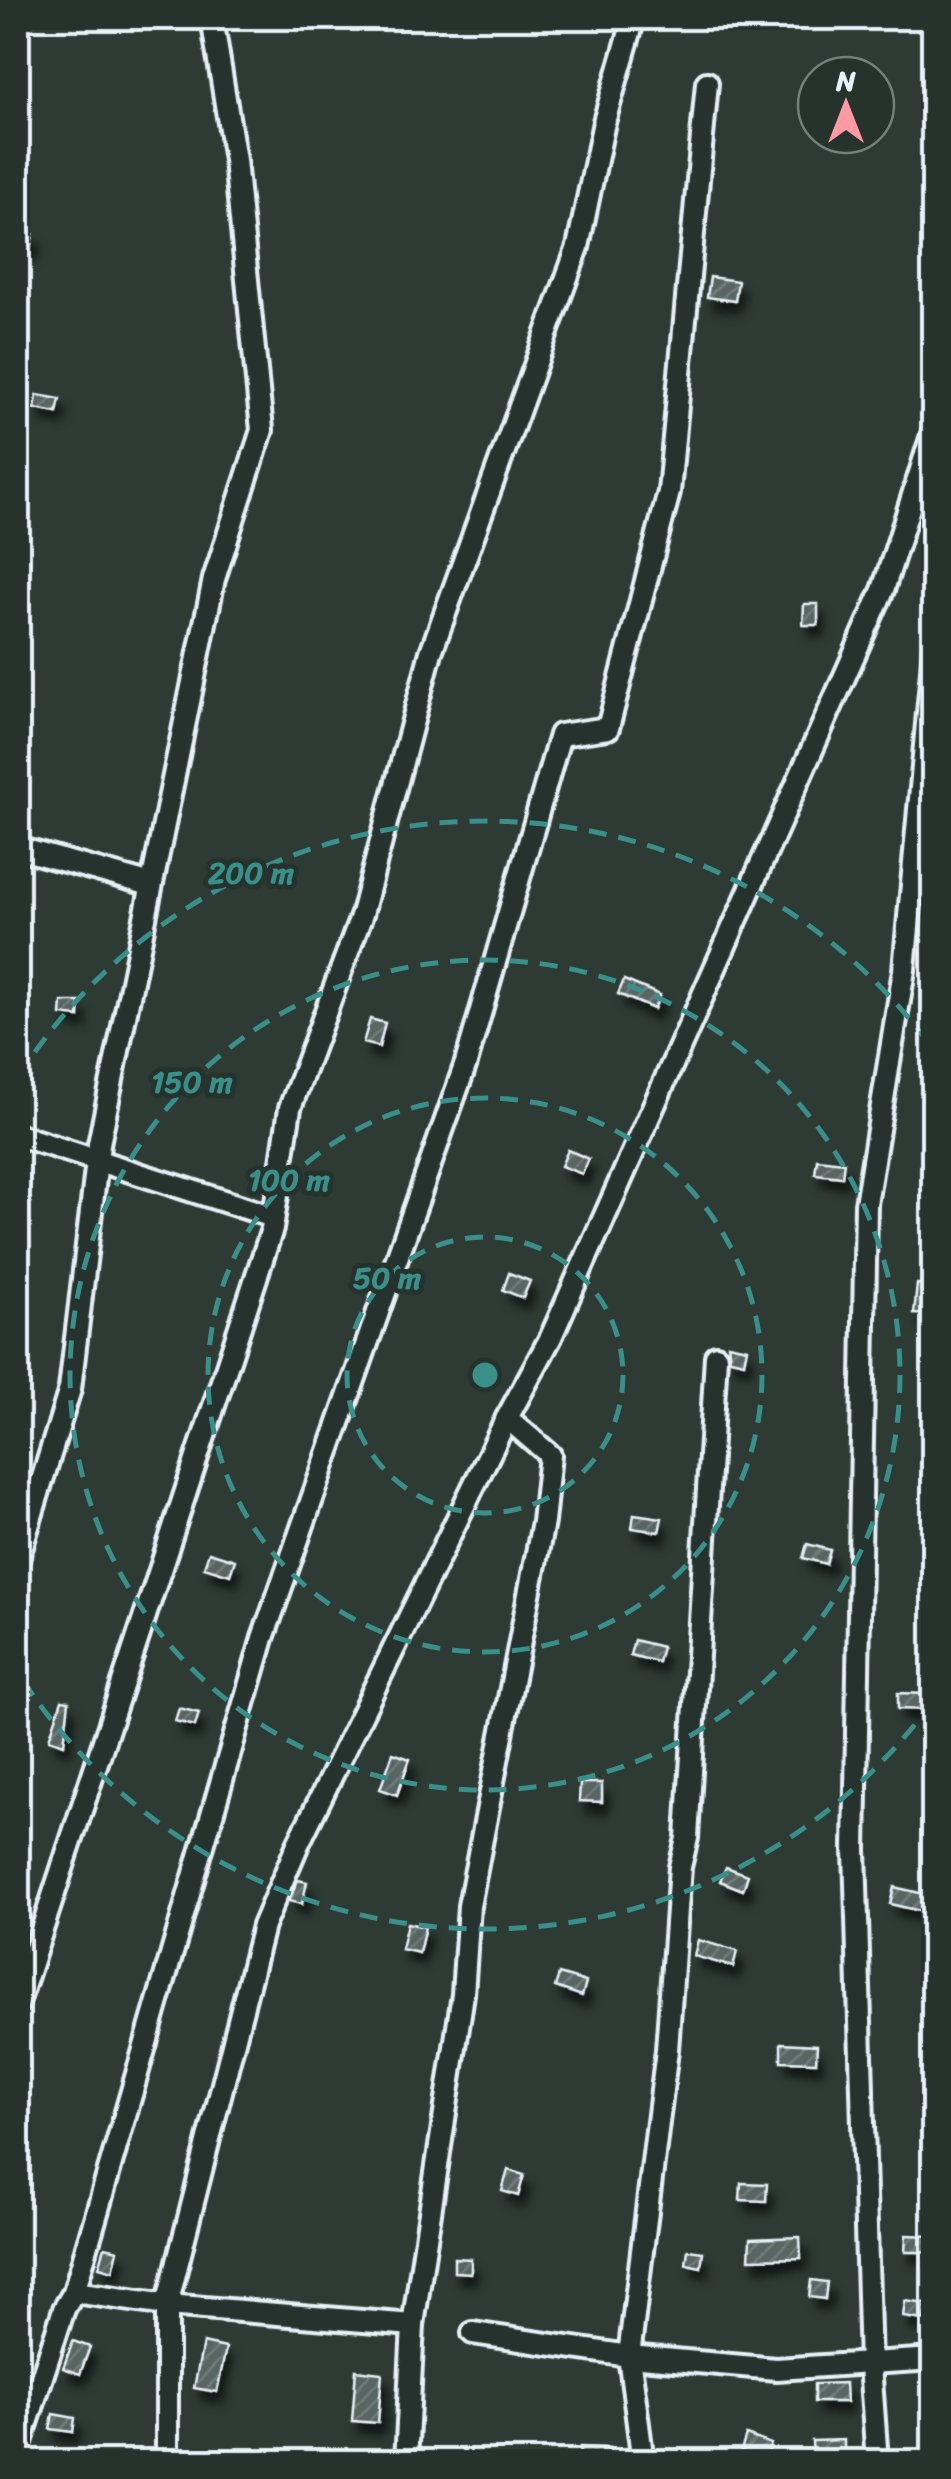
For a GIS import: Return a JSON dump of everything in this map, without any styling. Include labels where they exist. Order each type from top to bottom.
[{"type":"street","points":[[18,1558],[70,1389],[97,1158],[214,579],[262,430],[235,160],[212,18]]},
{"type":"street","points":[[18,2003],[273,1217],[290,1108],[362,914],[431,652],[578,246],[604,122],[634,18]]},
{"type":"street","points":[[18,2451],[64,2309],[74,2292],[263,1638],[466,1063],[560,734],[608,728],[669,492],[706,83]]},
{"type":"street","points":[[167,2462],[167,2305],[263,1926],[298,1844],[506,1418],[551,1337],[883,590],[934,429]]},
{"type":"street","points":[[877,2462],[870,2364],[854,1850],[866,1204],[904,970],[934,650]]},
{"type":"street","points":[[18,848],[151,886]]},
{"type":"street","points":[[18,1134],[273,1217]]},
{"type":"street","points":[[643,2462],[629,2356],[667,2050],[680,1867],[686,1838],[716,1356]]},
{"type":"street","points":[[406,2462],[413,2325],[463,1994],[469,1906],[544,1522],[550,1455],[506,1418]]},
{"type":"street","points":[[74,2292],[167,2305],[413,2325]]},
{"type":"street","points":[[472,2333],[629,2356],[776,2370],[934,2360]]},
{"type":"building","points":[[18,232],[33,234],[30,249],[18,247]]},
{"type":"building","points":[[710,277],[738,281],[735,301],[707,297]]},
{"type":"building","points":[[37,395],[60,399],[57,413],[35,409]]},
{"type":"building","points":[[804,604],[818,604],[818,625],[803,625]]},
{"type":"building","points":[[624,980],[660,995],[654,1009],[618,994]]},
{"type":"building","points":[[62,1002],[80,1002],[79,1017],[61,1015]]},
{"type":"building","points":[[370,1019],[385,1023],[379,1047],[363,1043]]},
{"type":"building","points":[[568,1150],[589,1159],[582,1174],[561,1166]]},
{"type":"building","points":[[817,1159],[844,1162],[842,1177],[815,1174]]},
{"type":"building","points":[[509,1273],[530,1281],[523,1298],[503,1290]]},
{"type":"building","points":[[917,1284],[934,1285],[932,1315],[914,1314]]},
{"type":"building","points":[[728,1344],[747,1348],[744,1362],[730,1359]]},
{"type":"building","points":[[634,1514],[662,1518],[659,1532],[632,1528]]},
{"type":"building","points":[[807,1544],[830,1550],[826,1564],[803,1558]]},
{"type":"building","points":[[209,1552],[235,1560],[230,1575],[204,1567]]},
{"type":"building","points":[[634,1640],[662,1647],[658,1662],[630,1655]]},
{"type":"building","points":[[898,1693],[928,1694],[928,1710],[898,1709]]},
{"type":"building","points":[[62,1700],[69,1701],[64,1744],[49,1739]]},
{"type":"building","points":[[179,1708],[199,1713],[195,1726],[175,1721]]},
{"type":"building","points":[[393,1753],[410,1759],[397,1795],[380,1789]]},
{"type":"building","points":[[580,1783],[602,1783],[602,1802],[579,1801]]},
{"type":"building","points":[[726,1867],[748,1875],[743,1890],[720,1881]]},
{"type":"building","points":[[298,1880],[307,1882],[302,1904],[289,1901]]},
{"type":"building","points":[[894,1887],[924,1894],[920,1911],[890,1904]]},
{"type":"building","points":[[407,1923],[425,1927],[419,1953],[401,1949]]},
{"type":"building","points":[[698,1940],[737,1951],[733,1967],[694,1956]]},
{"type":"building","points":[[559,1974],[586,1982],[582,1996],[555,1987]]},
{"type":"building","points":[[781,2043],[817,2045],[816,2062],[781,2061]]},
{"type":"building","points":[[508,2170],[524,2175],[518,2196],[502,2191]]},
{"type":"building","points":[[741,2183],[767,2184],[766,2201],[740,2200]]},
{"type":"building","points":[[906,2235],[932,2236],[931,2252],[905,2252]]},
{"type":"building","points":[[800,2237],[801,2258],[749,2259],[750,2239]]},
{"type":"building","points":[[105,2247],[118,2250],[113,2271],[99,2267]]},
{"type":"building","points":[[688,2250],[703,2252],[701,2267],[686,2264]]},
{"type":"building","points":[[454,2258],[471,2259],[471,2273],[454,2272]]},
{"type":"building","points":[[811,2280],[827,2282],[825,2299],[809,2297]]},
{"type":"building","points":[[905,2301],[926,2304],[924,2320],[903,2317]]},
{"type":"building","points":[[73,2341],[90,2347],[80,2374],[63,2368]]},
{"type":"building","points":[[203,2343],[226,2348],[217,2392],[194,2388]]},
{"type":"building","points":[[356,2370],[382,2373],[378,2423],[352,2421]]},
{"type":"building","points":[[845,2383],[846,2402],[814,2402],[814,2384]]},
{"type":"building","points":[[53,2414],[75,2418],[73,2432],[50,2429]]},
{"type":"building","points":[[746,2435],[771,2444],[766,2459],[741,2451]]},
{"type":"building","points":[[844,2440],[844,2459],[813,2460],[812,2441]]},
{"type":"building","points":[[580,2447],[609,2448],[608,2462],[579,2462]]}]
